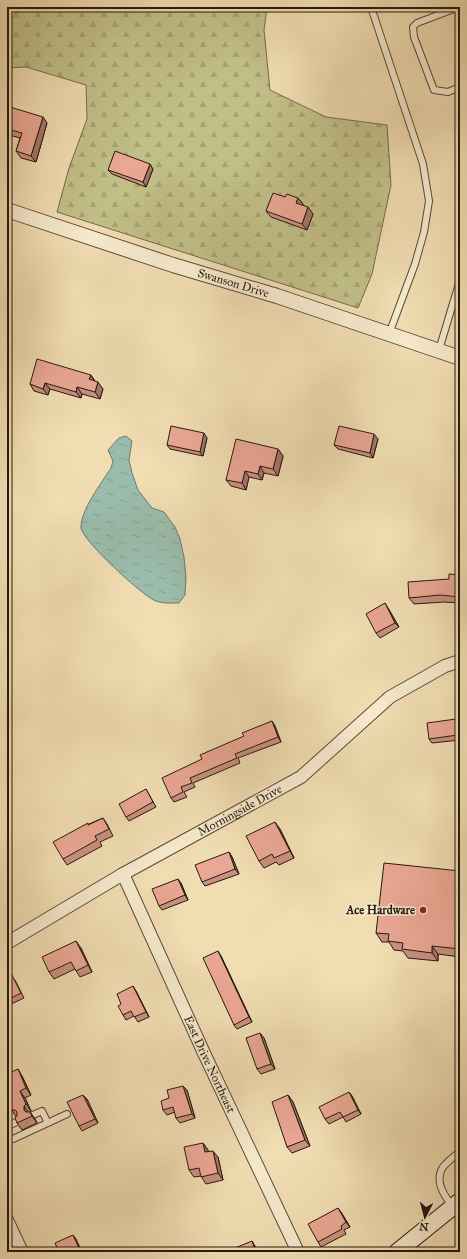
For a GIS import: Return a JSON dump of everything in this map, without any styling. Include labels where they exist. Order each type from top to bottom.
[{"type":"main road","points":[[397,1252],[457,1204]]},
{"type":"street","name":"Swanson Drive","points":[[7,210],[173,265],[277,296],[460,358]]},
{"type":"street","name":"Morningside Drive","points":[[7,943],[123,874],[301,777],[390,697],[445,666],[460,661]]},
{"type":"street","name":"East Drive Northeast","points":[[123,874],[203,1051],[298,1252]]},
{"type":"street","points":[[7,1220],[22,1252]]},
{"type":"lane","points":[[371,7],[423,164],[429,201],[424,232],[415,264],[389,334]]},
{"type":"lane","points":[[458,7],[417,23],[414,28],[414,37],[434,90],[448,92],[460,87]]},
{"type":"lane","points":[[439,350],[460,280]]},
{"type":"lane","points":[[33,1115],[42,1111],[48,1123]]},
{"type":"lane","points":[[7,1136],[13,1139],[67,1114]]},
{"type":"lane","points":[[7,1127],[18,1121]]},
{"type":"lane","points":[[457,1204],[442,1192],[440,1179],[443,1168],[460,1151]]},
{"type":"green space","points":[[7,7],[267,7],[264,30],[270,90],[326,117],[387,125],[391,185],[372,274],[358,308],[57,212],[69,168],[87,119],[86,85],[26,67],[7,68]]},
{"type":"water","points":[[126,436],[132,441],[129,460],[138,490],[152,508],[164,512],[175,527],[180,539],[186,577],[185,595],[179,603],[158,602],[145,594],[124,577],[91,544],[81,528],[84,513],[88,505],[111,468],[113,461],[108,450],[119,438]]},
{"type":"building","points":[[10,107],[43,117],[31,156],[16,151],[22,133],[7,129],[7,118]]},
{"type":"building","points":[[115,151],[150,164],[143,182],[108,170]]},
{"type":"building","points":[[273,193],[285,197],[287,194],[298,198],[296,203],[308,207],[302,224],[266,211]]},
{"type":"building","points":[[37,359],[91,375],[89,379],[98,382],[95,392],[77,387],[76,392],[45,383],[43,389],[30,384]]},
{"type":"building","points":[[171,426],[204,433],[200,452],[167,445]]},
{"type":"building","points":[[339,426],[374,434],[370,453],[334,445]]},
{"type":"building","points":[[236,439],[278,449],[273,469],[260,466],[258,474],[245,471],[242,483],[226,480]]},
{"type":"building","points":[[449,574],[460,575],[460,597],[440,595],[409,598],[408,582],[449,579]]},
{"type":"building","points":[[385,603],[395,623],[376,633],[366,614]]},
{"type":"building","points":[[456,719],[458,735],[429,739],[427,723]]},
{"type":"building","points":[[272,721],[278,737],[235,754],[237,758],[190,778],[192,783],[181,787],[183,792],[171,798],[162,778],[202,759],[200,755],[244,736],[242,733]]},
{"type":"building","points":[[146,789],[153,802],[126,817],[119,804]]},
{"type":"building","points":[[103,818],[109,829],[95,836],[97,840],[63,859],[53,842],[88,823],[88,825]]},
{"type":"building","points":[[275,822],[290,851],[274,858],[272,854],[259,861],[246,836]]},
{"type":"building","points":[[229,852],[235,869],[202,882],[195,865]]},
{"type":"building","name":"Ace Hardware","points":[[384,863],[460,871],[460,949],[432,946],[432,953],[402,949],[403,943],[388,941],[389,934],[376,933]]},
{"type":"building","points":[[178,879],[185,895],[159,906],[152,889]]},
{"type":"building","points":[[76,941],[88,965],[76,971],[71,962],[49,972],[42,957]]},
{"type":"building","points":[[218,951],[249,1017],[234,1025],[203,958]]},
{"type":"building","points":[[12,975],[21,993],[7,1000],[7,977]]},
{"type":"building","points":[[133,986],[146,1012],[134,1017],[131,1011],[123,1015],[118,1006],[121,1004],[117,994]]},
{"type":"building","points":[[260,1033],[271,1064],[257,1069],[246,1038]]},
{"type":"building","points":[[18,1069],[26,1088],[20,1091],[26,1104],[24,1106],[24,1110],[26,1112],[30,1112],[32,1116],[17,1123],[15,1118],[17,1116],[17,1112],[12,1110],[7,1100],[7,1074]]},
{"type":"building","points":[[183,1086],[192,1114],[176,1118],[173,1107],[163,1110],[161,1101],[169,1098],[167,1090]]},
{"type":"building","points":[[349,1092],[358,1110],[343,1117],[340,1112],[325,1119],[319,1107]]},
{"type":"building","points":[[83,1095],[95,1119],[79,1126],[67,1102]]},
{"type":"building","points":[[288,1095],[305,1140],[287,1147],[272,1102]]},
{"type":"building","points":[[203,1143],[205,1152],[213,1151],[218,1173],[201,1177],[199,1168],[189,1170],[184,1147]]},
{"type":"building","points":[[338,1208],[346,1222],[341,1226],[342,1229],[318,1242],[308,1224]]},
{"type":"building","points":[[73,1235],[80,1250],[79,1252],[59,1252],[55,1243]]},
{"type":"building","points":[[252,1241],[256,1252],[237,1252],[235,1248]]},
{"type":"place","name":"Ace Hardware","points":[[423,910]]}]
